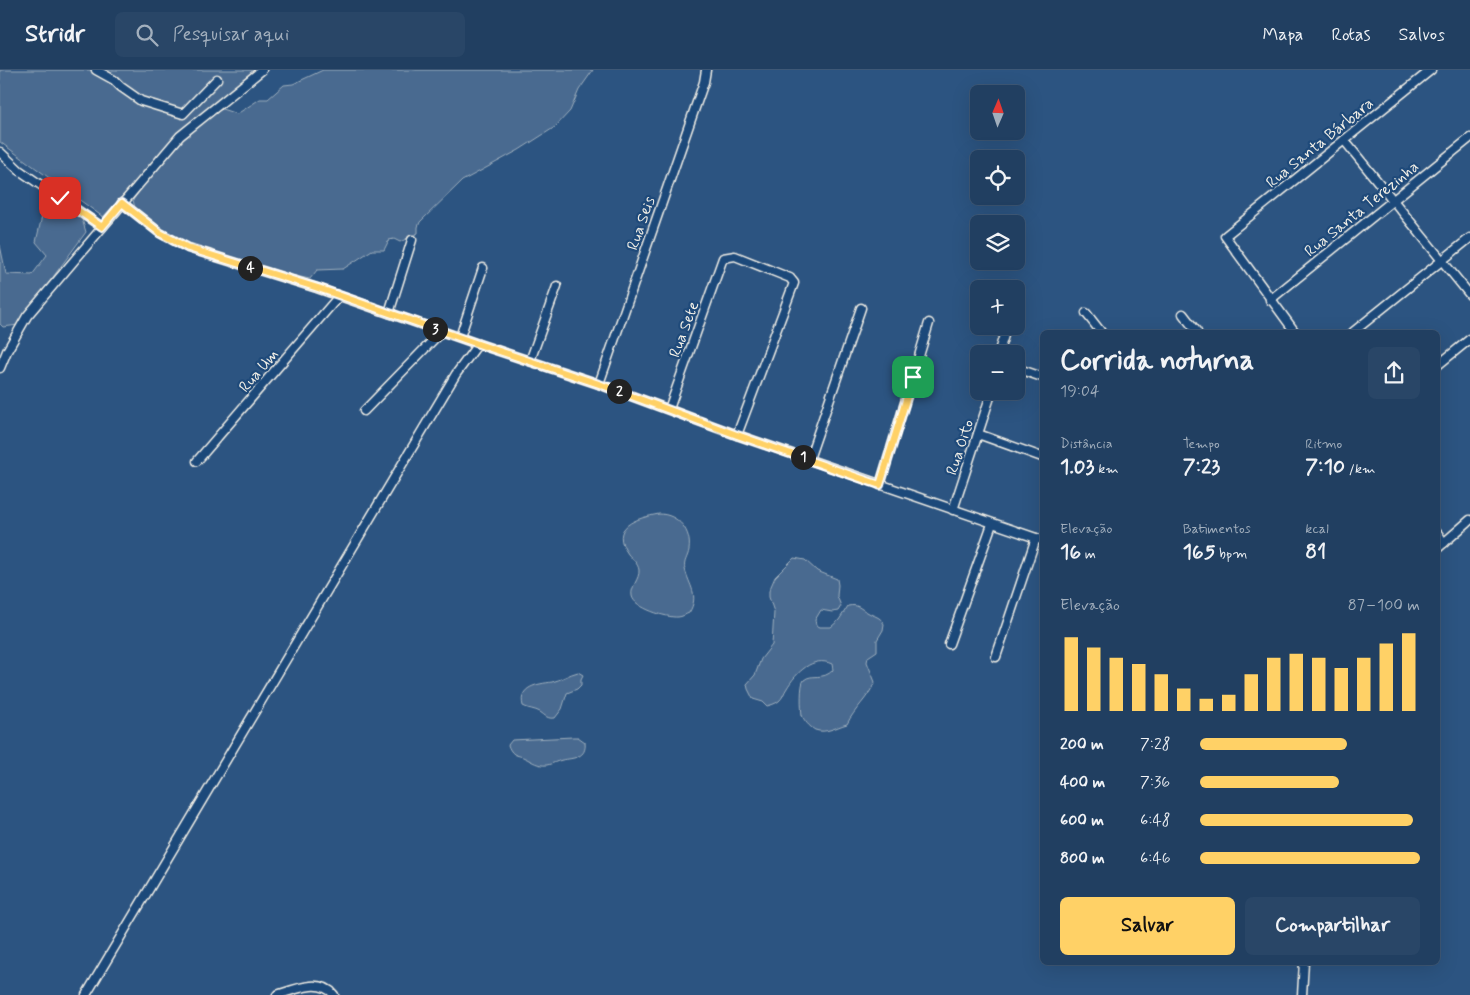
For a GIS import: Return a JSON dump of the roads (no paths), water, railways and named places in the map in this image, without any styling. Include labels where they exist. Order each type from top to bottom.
[{"type":"street","points":[[96,70],[114,80],[141,101],[183,114],[217,79]]},
{"type":"street","points":[[0,368],[7,351],[27,316],[180,136],[262,70]]},
{"type":"street","name":"Rua Seis","points":[[599,384],[704,82],[706,70]]},
{"type":"street","name":"Rua Santa Bárbara","points":[[1270,300],[1224,236],[1431,70]]},
{"type":"street","name":"Rua Santa Terezinha","points":[[1270,300],[1470,138]]},
{"type":"street","points":[[1344,140],[1470,295]]},
{"type":"street","points":[[0,152],[19,170],[102,227]]},
{"type":"street","points":[[122,203],[160,233],[188,248],[340,296],[599,384],[737,435],[1039,539],[996,657]]},
{"type":"street","points":[[1355,330],[1470,238]]},
{"type":"street","points":[[390,313],[412,240]]},
{"type":"street","name":"Rua Sete","points":[[670,409],[723,258],[735,256],[790,278],[794,283],[737,435]]},
{"type":"street","points":[[460,338],[483,268]]},
{"type":"street","points":[[530,361],[557,286]]},
{"type":"street","name":"Rua Um","points":[[197,461],[340,296]]},
{"type":"street","points":[[1270,300],[1293,330]]},
{"type":"street","points":[[809,459],[861,308]]},
{"type":"street","points":[[1086,313],[1099,330]]},
{"type":"street","points":[[1183,314],[1195,330]]},
{"type":"street","points":[[880,485],[929,322]]},
{"type":"street","points":[[364,412],[442,331]]},
{"type":"street","points":[[1440,363],[1470,339]]},
{"type":"street","points":[[86,995],[451,383],[478,344]]},
{"type":"street","points":[[1025,371],[1040,376]]},
{"type":"street","name":"Rua Oito","points":[[953,510],[989,400]]},
{"type":"street","points":[[978,434],[1040,456]]},
{"type":"street","points":[[1441,545],[1470,520]]},
{"type":"street","points":[[949,644],[992,524]]},
{"type":"street","points":[[1302,995],[1304,965]]},
{"type":"street","points":[[277,995],[310,985],[331,991],[334,995]]}]
